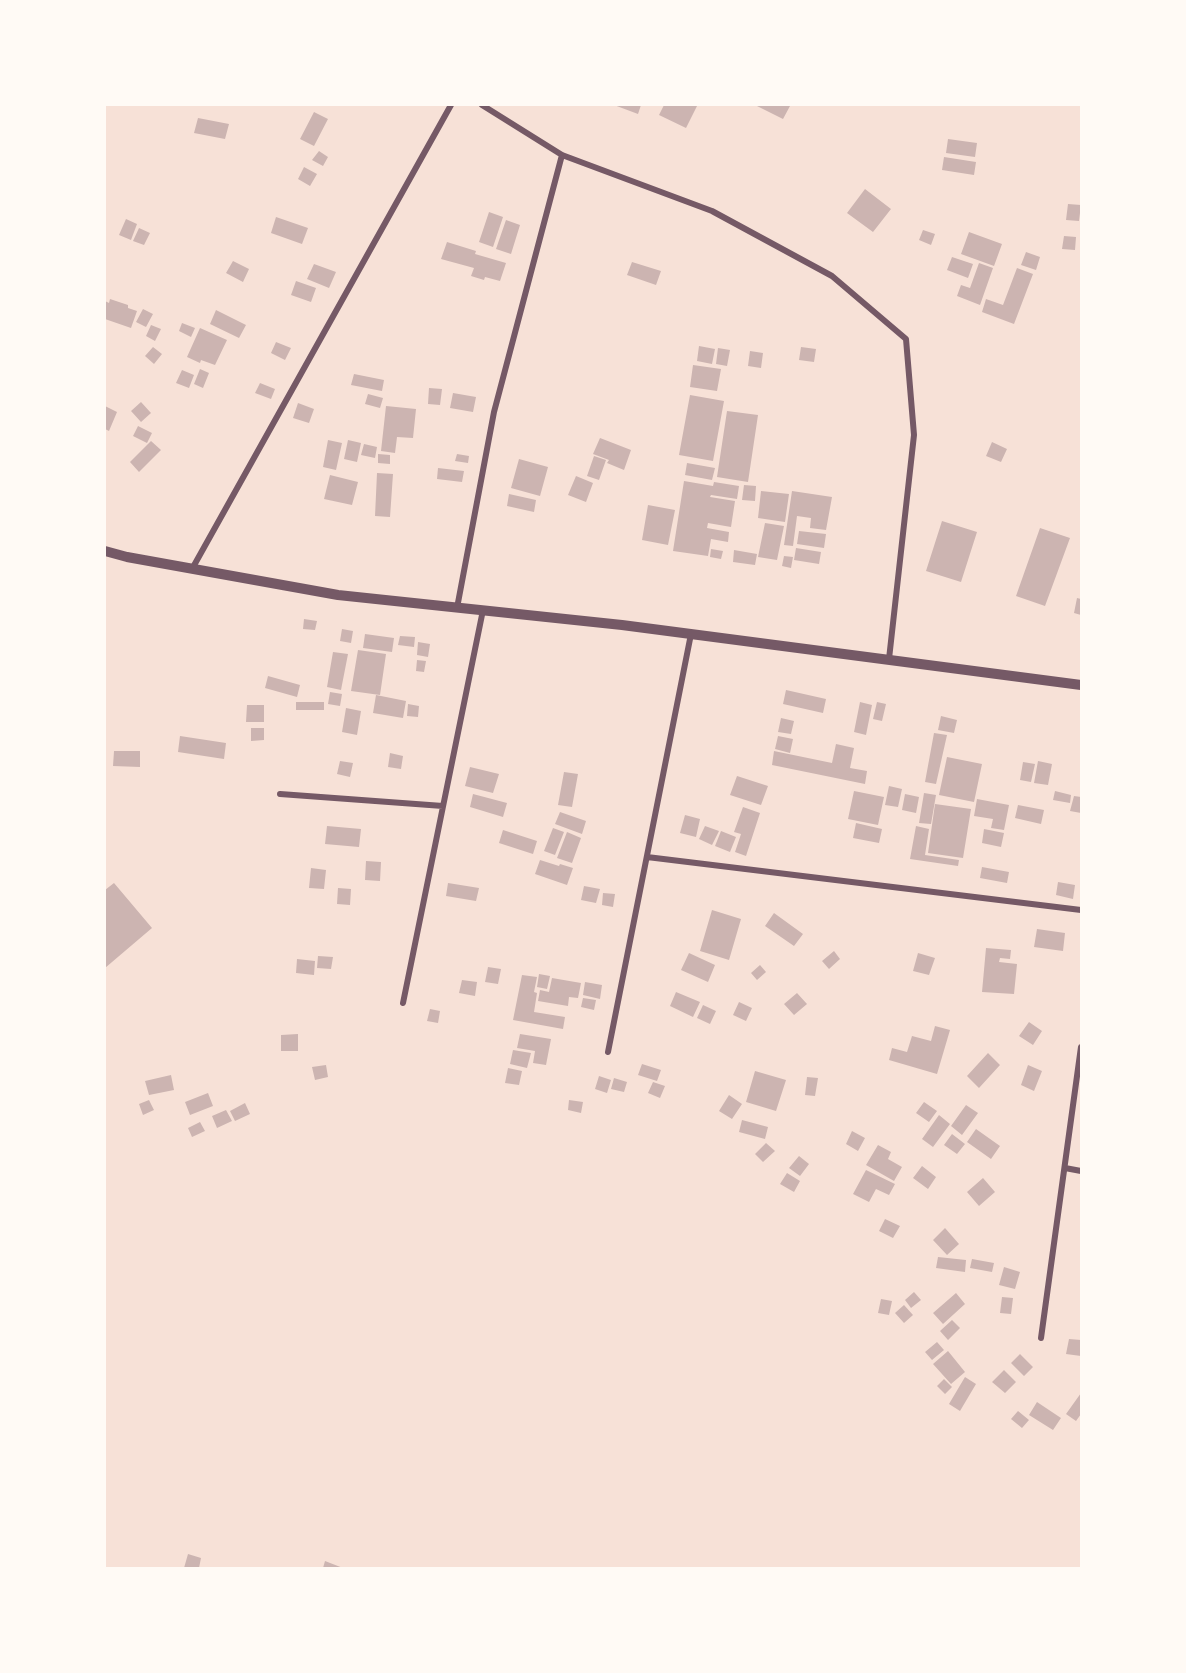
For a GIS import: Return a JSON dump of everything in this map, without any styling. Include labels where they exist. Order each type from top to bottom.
[{"type":"street","points":[[192,569],[451,105]]},
{"type":"street","points":[[482,105],[562,155],[722,216],[832,276],[906,339],[914,435],[889,659]]},
{"type":"street","points":[[458,608],[494,412],[562,155]]},
{"type":"street","points":[[105,551],[127,557],[338,595],[691,634],[1081,685]]},
{"type":"street","points":[[403,1003],[483,610]]},
{"type":"street","points":[[608,1052],[691,634]]},
{"type":"street","points":[[280,794],[443,806]]},
{"type":"street","points":[[647,857],[1081,910]]},
{"type":"street","points":[[1041,1338],[1081,1047]]},
{"type":"street","points":[[1065,1168],[1081,1171]]},
{"type":"building","points":[[614,105],[641,105],[638,114]]},
{"type":"building","points":[[664,105],[697,106],[686,128],[659,115]]},
{"type":"building","points":[[755,105],[788,105],[790,106],[783,119]]},
{"type":"building","points":[[314,112],[328,119],[314,146],[300,139]]},
{"type":"building","points":[[198,118],[229,124],[225,139],[194,133]]},
{"type":"building","points":[[948,139],[977,143],[975,157],[946,153]]},
{"type":"building","points":[[319,151],[328,157],[323,166],[312,160]]},
{"type":"building","points":[[944,157],[976,162],[974,175],[942,170]]},
{"type":"building","points":[[304,167],[317,174],[310,186],[298,179]]},
{"type":"building","points":[[865,189],[891,209],[873,232],[847,213]]},
{"type":"building","points":[[1068,204],[1081,205],[1079,221],[1066,220]]},
{"type":"building","points":[[489,212],[503,217],[493,247],[479,242]]},
{"type":"building","points":[[276,217],[308,228],[302,244],[271,233]]},
{"type":"building","points":[[126,219],[137,224],[131,240],[119,235]]},
{"type":"building","points":[[506,220],[520,225],[511,254],[496,249]]},
{"type":"building","points":[[139,228],[150,233],[144,245],[133,241]]},
{"type":"building","points":[[923,230],[935,234],[931,245],[919,240]]},
{"type":"building","points":[[969,232],[1002,244],[994,266],[961,254]]},
{"type":"building","points":[[1064,236],[1076,237],[1075,250],[1062,249]]},
{"type":"building","points":[[447,242],[476,251],[475,254],[506,263],[500,281],[471,276],[474,268],[441,259]]},
{"type":"building","points":[[1026,252],[1040,257],[1036,270],[1021,265]]},
{"type":"building","points":[[952,257],[973,264],[968,278],[947,270]]},
{"type":"building","points":[[233,261],[249,269],[243,282],[226,273]]},
{"type":"building","points":[[632,262],[661,271],[656,285],[627,275]]},
{"type":"building","points":[[979,263],[993,268],[980,305],[957,296],[961,285],[970,288]]},
{"type":"building","points":[[314,264],[336,272],[329,288],[307,279]]},
{"type":"building","points":[[1017,268],[1033,274],[1014,324],[982,312],[986,299],[1003,305]]},
{"type":"building","points":[[296,281],[316,288],[311,302],[291,295]]},
{"type":"building","points":[[110,299],[128,305],[128,308],[137,311],[131,328],[105,319],[105,301],[109,303]]},
{"type":"building","points":[[143,309],[153,314],[146,327],[136,322]]},
{"type":"building","points":[[216,310],[246,325],[239,338],[210,324]]},
{"type":"building","points":[[182,323],[195,328],[191,337],[179,331]]},
{"type":"building","points":[[151,325],[161,329],[155,341],[146,336]]},
{"type":"building","points":[[200,328],[227,340],[215,365],[201,360],[200,363],[187,357]]},
{"type":"building","points":[[276,342],[291,348],[285,360],[271,353]]},
{"type":"building","points":[[699,346],[715,349],[712,364],[697,361]]},
{"type":"building","points":[[153,347],[162,354],[154,364],[145,356]]},
{"type":"building","points":[[801,347],[816,349],[814,362],[799,360]]},
{"type":"building","points":[[718,348],[730,350],[727,366],[716,364]]},
{"type":"building","points":[[750,351],[763,353],[761,368],[748,366]]},
{"type":"building","points":[[693,365],[721,369],[717,391],[690,387]]},
{"type":"building","points":[[200,369],[209,373],[203,388],[194,384]]},
{"type":"building","points":[[182,370],[194,375],[189,388],[176,383]]},
{"type":"building","points":[[354,374],[384,380],[382,391],[351,385]]},
{"type":"building","points":[[260,383],[275,389],[271,399],[255,393]]},
{"type":"building","points":[[429,388],[442,389],[440,405],[428,404]]},
{"type":"building","points":[[453,393],[476,397],[473,412],[450,408]]},
{"type":"building","points":[[368,394],[383,398],[380,408],[365,404]]},
{"type":"building","points":[[690,395],[724,401],[713,461],[679,455]]},
{"type":"building","points":[[141,402],[151,413],[141,422],[131,411]]},
{"type":"building","points":[[298,403],[314,409],[309,423],[293,418]]},
{"type":"building","points":[[105,406],[117,412],[109,431],[105,429]]},
{"type":"building","points":[[386,406],[416,409],[413,438],[397,437],[395,453],[381,451]]},
{"type":"building","points":[[727,411],[758,415],[748,482],[717,477]]},
{"type":"building","points":[[138,426],[152,433],[147,443],[133,436]]},
{"type":"building","points":[[600,438],[631,450],[624,470],[607,463],[609,460],[593,454]]},
{"type":"building","points":[[328,440],[342,443],[336,470],[323,467]]},
{"type":"building","points":[[348,440],[361,443],[357,462],[344,459]]},
{"type":"building","points":[[151,441],[161,450],[139,472],[130,462]]},
{"type":"building","points":[[992,442],[1007,449],[1001,462],[986,456]]},
{"type":"building","points":[[364,444],[377,447],[375,458],[361,455]]},
{"type":"building","points":[[378,454],[390,455],[390,464],[378,463]]},
{"type":"building","points":[[457,454],[469,456],[468,463],[455,461]]},
{"type":"building","points":[[594,456],[606,460],[599,480],[587,476]]},
{"type":"building","points":[[519,459],[548,467],[540,496],[511,488]]},
{"type":"building","points":[[687,463],[715,468],[712,480],[685,475]]},
{"type":"building","points":[[438,468],[464,471],[462,482],[437,479]]},
{"type":"building","points":[[377,473],[393,474],[390,517],[375,516]]},
{"type":"building","points":[[330,475],[358,482],[352,505],[324,499]]},
{"type":"building","points":[[576,476],[593,483],[586,502],[568,495]]},
{"type":"building","points":[[684,481],[713,486],[714,482],[739,486],[737,499],[711,495],[710,497],[735,501],[731,527],[708,523],[707,528],[729,532],[728,542],[711,539],[708,556],[673,551]]},
{"type":"building","points":[[744,485],[756,486],[755,501],[742,500]]},
{"type":"building","points":[[761,491],[789,494],[785,522],[758,518]]},
{"type":"building","points":[[792,491],[832,497],[826,530],[810,528],[811,518],[797,516],[793,546],[784,545]]},
{"type":"building","points":[[509,494],[536,500],[534,512],[507,506]]},
{"type":"building","points":[[648,505],[675,510],[668,545],[642,540]]},
{"type":"building","points":[[942,521],[977,532],[961,582],[926,571]]},
{"type":"building","points":[[765,523],[784,526],[777,560],[758,557]]},
{"type":"building","points":[[1040,528],[1070,538],[1045,606],[1016,596]]},
{"type":"building","points":[[799,531],[826,534],[824,548],[797,544]]},
{"type":"building","points":[[796,548],[821,552],[819,564],[794,560]]},
{"type":"building","points":[[711,549],[723,551],[721,559],[710,557]]},
{"type":"building","points":[[734,550],[757,554],[755,565],[733,562]]},
{"type":"building","points":[[784,556],[793,557],[791,568],[782,566]]},
{"type":"building","points":[[1077,598],[1081,599],[1081,615],[1074,613]]},
{"type":"building","points":[[304,619],[317,621],[315,630],[303,629]]},
{"type":"building","points":[[342,629],[353,631],[351,643],[340,641]]},
{"type":"building","points":[[365,634],[394,638],[392,652],[363,648]]},
{"type":"building","points":[[400,636],[415,637],[414,647],[398,645]]},
{"type":"building","points":[[418,642],[430,644],[428,657],[417,655]]},
{"type":"building","points":[[358,650],[386,654],[380,695],[351,691]]},
{"type":"building","points":[[333,652],[348,654],[341,690],[327,687]]},
{"type":"building","points":[[417,660],[426,661],[424,672],[416,671]]},
{"type":"building","points":[[268,676],[300,685],[297,697],[265,688]]},
{"type":"building","points":[[786,690],[826,699],[823,713],[783,704]]},
{"type":"building","points":[[330,692],[342,694],[340,706],[328,704]]},
{"type":"building","points":[[376,695],[406,701],[403,718],[373,713]]},
{"type":"building","points":[[296,702],[324,702],[324,710],[296,710]]},
{"type":"building","points":[[860,702],[872,705],[866,735],[854,732]]},
{"type":"building","points":[[877,702],[886,704],[882,721],[873,719]]},
{"type":"building","points":[[408,704],[419,706],[418,717],[407,716]]},
{"type":"building","points":[[247,705],[264,705],[264,722],[246,722]]},
{"type":"building","points":[[346,708],[361,711],[357,735],[342,732]]},
{"type":"building","points":[[941,716],[957,720],[954,733],[938,730]]},
{"type":"building","points":[[781,718],[794,721],[791,734],[778,732]]},
{"type":"building","points":[[251,728],[264,728],[264,740],[251,741]]},
{"type":"building","points":[[934,733],[947,735],[936,784],[925,782]]},
{"type":"building","points":[[180,736],[226,743],[224,759],[178,752]]},
{"type":"building","points":[[778,736],[793,739],[790,753],[775,749]]},
{"type":"building","points":[[836,744],[854,748],[850,768],[867,771],[865,784],[772,765],[774,751],[832,763]]},
{"type":"building","points":[[114,751],[140,751],[140,767],[113,766]]},
{"type":"building","points":[[390,753],[403,756],[401,769],[388,767]]},
{"type":"building","points":[[947,757],[982,764],[974,802],[939,795]]},
{"type":"building","points":[[340,761],[353,763],[350,777],[337,774]]},
{"type":"building","points":[[1038,761],[1052,764],[1048,785],[1034,783]]},
{"type":"building","points":[[1023,762],[1035,764],[1031,782],[1020,780]]},
{"type":"building","points":[[470,767],[499,774],[493,793],[465,786]]},
{"type":"building","points":[[564,772],[578,774],[572,807],[558,805]]},
{"type":"building","points":[[737,776],[768,786],[761,805],[730,795]]},
{"type":"building","points":[[889,786],[902,789],[898,807],[885,805]]},
{"type":"building","points":[[854,791],[884,797],[878,825],[848,819]]},
{"type":"building","points":[[1055,791],[1071,795],[1070,803],[1053,800]]},
{"type":"building","points":[[924,793],[936,795],[931,824],[919,823]]},
{"type":"building","points":[[473,794],[507,803],[503,817],[470,807]]},
{"type":"building","points":[[905,794],[919,797],[916,813],[902,810]]},
{"type":"building","points":[[1074,796],[1081,797],[1081,813],[1070,811]]},
{"type":"building","points":[[977,799],[1009,805],[1004,830],[991,828],[993,819],[974,816]]},
{"type":"building","points":[[935,804],[971,809],[963,858],[928,853]]},
{"type":"building","points":[[1018,805],[1044,810],[1041,824],[1015,818]]},
{"type":"building","points":[[743,807],[760,813],[746,856],[735,852],[741,834],[734,832]]},
{"type":"building","points":[[560,812],[586,821],[582,834],[555,824]]},
{"type":"building","points":[[685,815],[700,819],[696,837],[680,833]]},
{"type":"building","points":[[856,823],[882,829],[879,843],[853,838]]},
{"type":"building","points":[[327,826],[361,829],[359,847],[325,844]]},
{"type":"building","points":[[705,826],[719,831],[712,845],[699,839]]},
{"type":"building","points":[[916,826],[929,829],[925,855],[959,860],[958,866],[910,859]]},
{"type":"building","points":[[553,828],[564,832],[555,855],[544,851]]},
{"type":"building","points":[[984,829],[1004,833],[1001,847],[982,843]]},
{"type":"building","points":[[503,830],[537,841],[533,854],[499,843]]},
{"type":"building","points":[[721,831],[736,837],[730,852],[715,846]]},
{"type":"building","points":[[567,832],[581,838],[572,863],[557,858]]},
{"type":"building","points":[[540,860],[573,868],[567,885],[535,874]]},
{"type":"building","points":[[366,861],[381,862],[380,881],[365,880]]},
{"type":"building","points":[[982,867],[1009,872],[1007,883],[980,878]]},
{"type":"building","points":[[311,868],[326,870],[324,889],[309,888]]},
{"type":"building","points":[[1058,882],[1075,885],[1073,899],[1056,895]]},
{"type":"building","points":[[114,883],[152,928],[105,968],[105,890]]},
{"type":"building","points":[[448,883],[479,888],[476,901],[446,896]]},
{"type":"building","points":[[584,886],[600,889],[596,903],[581,900]]},
{"type":"building","points":[[338,888],[351,889],[350,905],[337,904]]},
{"type":"building","points":[[603,893],[615,894],[613,907],[602,905]]},
{"type":"building","points":[[712,910],[741,919],[729,960],[700,951]]},
{"type":"building","points":[[774,913],[803,934],[794,946],[765,926]]},
{"type":"building","points":[[1037,929],[1065,933],[1063,951],[1034,947]]},
{"type":"building","points":[[986,948],[1011,950],[1010,959],[1000,958],[999,962],[1017,964],[1014,994],[982,992]]},
{"type":"building","points":[[834,951],[840,959],[829,969],[822,961]]},
{"type":"building","points":[[689,953],[715,965],[708,982],[681,970]]},
{"type":"building","points":[[918,953],[935,958],[929,975],[913,971]]},
{"type":"building","points":[[318,956],[333,957],[331,969],[317,968]]},
{"type":"building","points":[[297,959],[315,961],[314,975],[296,973]]},
{"type":"building","points":[[760,965],[766,972],[757,980],[751,973]]},
{"type":"building","points":[[488,967],[501,969],[498,984],[485,982]]},
{"type":"building","points":[[539,974],[550,976],[547,989],[537,987]]},
{"type":"building","points":[[522,975],[537,977],[534,1012],[565,1017],[563,1029],[513,1020]]},
{"type":"building","points":[[552,978],[581,983],[578,998],[569,997],[568,1006],[538,1001],[540,990],[549,992]]},
{"type":"building","points":[[462,980],[477,982],[475,996],[459,993]]},
{"type":"building","points":[[585,982],[602,985],[600,999],[583,995]]},
{"type":"building","points":[[676,992],[700,1002],[693,1017],[670,1006]]},
{"type":"building","points":[[797,993],[807,1004],[794,1015],[784,1004]]},
{"type":"building","points":[[583,998],[596,1000],[594,1010],[581,1007]]},
{"type":"building","points":[[739,1002],[752,1008],[746,1021],[733,1015]]},
{"type":"building","points":[[703,1005],[716,1011],[710,1024],[697,1018]]},
{"type":"building","points":[[430,1009],[440,1011],[438,1023],[427,1021]]},
{"type":"building","points":[[1029,1022],[1042,1031],[1033,1045],[1019,1036]]},
{"type":"building","points":[[935,1026],[950,1030],[937,1074],[889,1060],[892,1048],[907,1052],[912,1036],[931,1041]]},
{"type":"building","points":[[298,1034],[298,1051],[281,1051],[281,1035]]},
{"type":"building","points":[[520,1034],[551,1039],[546,1065],[533,1063],[535,1051],[517,1048]]},
{"type":"building","points":[[513,1050],[531,1053],[527,1068],[510,1064]]},
{"type":"building","points":[[988,1053],[1000,1065],[979,1088],[967,1076]]},
{"type":"building","points":[[642,1064],[661,1070],[657,1081],[638,1075]]},
{"type":"building","points":[[326,1065],[328,1077],[315,1080],[312,1067]]},
{"type":"building","points":[[1028,1065],[1042,1071],[1034,1091],[1021,1085]]},
{"type":"building","points":[[508,1068],[522,1071],[519,1085],[505,1083]]},
{"type":"building","points":[[755,1071],[786,1080],[776,1111],[746,1102]]},
{"type":"building","points":[[171,1075],[174,1090],[149,1095],[145,1081]]},
{"type":"building","points":[[599,1076],[611,1080],[607,1093],[595,1089]]},
{"type":"building","points":[[807,1077],[818,1078],[815,1096],[805,1095]]},
{"type":"building","points":[[614,1078],[627,1082],[624,1092],[611,1089]]},
{"type":"building","points":[[653,1082],[665,1086],[660,1098],[648,1093]]},
{"type":"building","points":[[208,1093],[213,1106],[190,1115],[185,1102]]},
{"type":"building","points":[[729,1095],[742,1104],[732,1119],[719,1111]]},
{"type":"building","points":[[149,1100],[154,1110],[143,1115],[139,1104]]},
{"type":"building","points":[[569,1100],[583,1102],[581,1113],[568,1110]]},
{"type":"building","points":[[924,1102],[937,1111],[929,1122],[916,1113]]},
{"type":"building","points":[[245,1103],[250,1114],[235,1121],[230,1111]]},
{"type":"building","points":[[966,1105],[978,1113],[962,1135],[951,1126]]},
{"type":"building","points":[[226,1110],[232,1121],[217,1128],[212,1116]]},
{"type":"building","points":[[939,1115],[950,1124],[933,1147],[922,1139]]},
{"type":"building","points":[[742,1120],[768,1127],[765,1139],[739,1132]]},
{"type":"building","points":[[200,1122],[205,1131],[192,1137],[188,1128]]},
{"type":"building","points":[[976,1129],[1000,1146],[991,1159],[967,1142]]},
{"type":"building","points":[[852,1131],[865,1138],[858,1151],[846,1144]]},
{"type":"building","points":[[952,1134],[965,1144],[957,1154],[944,1145]]},
{"type":"building","points":[[766,1143],[775,1151],[763,1162],[755,1154]]},
{"type":"building","points":[[878,1145],[891,1152],[888,1159],[902,1167],[894,1181],[866,1165]]},
{"type":"building","points":[[799,1156],[809,1164],[800,1176],[789,1168]]},
{"type":"building","points":[[922,1166],[936,1177],[928,1189],[913,1178]]},
{"type":"building","points":[[866,1170],[895,1184],[889,1195],[876,1189],[869,1202],[853,1194]]},
{"type":"building","points":[[787,1173],[800,1181],[794,1192],[780,1184]]},
{"type":"building","points":[[983,1178],[995,1192],[979,1206],[967,1192]]},
{"type":"building","points":[[885,1219],[900,1226],[893,1238],[879,1231]]},
{"type":"building","points":[[945,1228],[959,1244],[947,1255],[933,1240]]},
{"type":"building","points":[[938,1257],[966,1260],[965,1272],[936,1268]]},
{"type":"building","points":[[972,1259],[994,1263],[992,1272],[970,1268]]},
{"type":"building","points":[[1004,1267],[1020,1272],[1015,1289],[999,1285]]},
{"type":"building","points":[[914,1292],[921,1300],[911,1308],[905,1300]]},
{"type":"building","points":[[956,1293],[965,1304],[943,1324],[933,1313]]},
{"type":"building","points":[[1002,1297],[1013,1298],[1011,1314],[1000,1313]]},
{"type":"building","points":[[881,1299],[892,1301],[889,1315],[878,1313]]},
{"type":"building","points":[[904,1305],[913,1315],[904,1323],[895,1313]]},
{"type":"building","points":[[952,1320],[960,1328],[948,1340],[940,1331]]},
{"type":"building","points":[[1069,1339],[1081,1340],[1081,1356],[1066,1354]]},
{"type":"building","points":[[937,1342],[944,1350],[932,1360],[925,1352]]},
{"type":"building","points":[[948,1351],[965,1372],[951,1384],[933,1364]]},
{"type":"building","points":[[1020,1354],[1033,1367],[1024,1376],[1011,1363]]},
{"type":"building","points":[[1004,1370],[1016,1382],[1005,1393],[992,1382]]},
{"type":"building","points":[[965,1377],[976,1384],[960,1411],[949,1404]]},
{"type":"building","points":[[944,1379],[952,1387],[945,1394],[937,1386]]},
{"type":"building","points":[[1081,1393],[1081,1414],[1076,1421],[1066,1414]]},
{"type":"building","points":[[1037,1402],[1061,1418],[1053,1430],[1029,1415]]},
{"type":"building","points":[[1018,1411],[1029,1420],[1022,1428],[1011,1419]]},
{"type":"building","points":[[188,1554],[201,1558],[199,1568],[184,1568]]},
{"type":"building","points":[[325,1561],[343,1568],[323,1568]]}]
